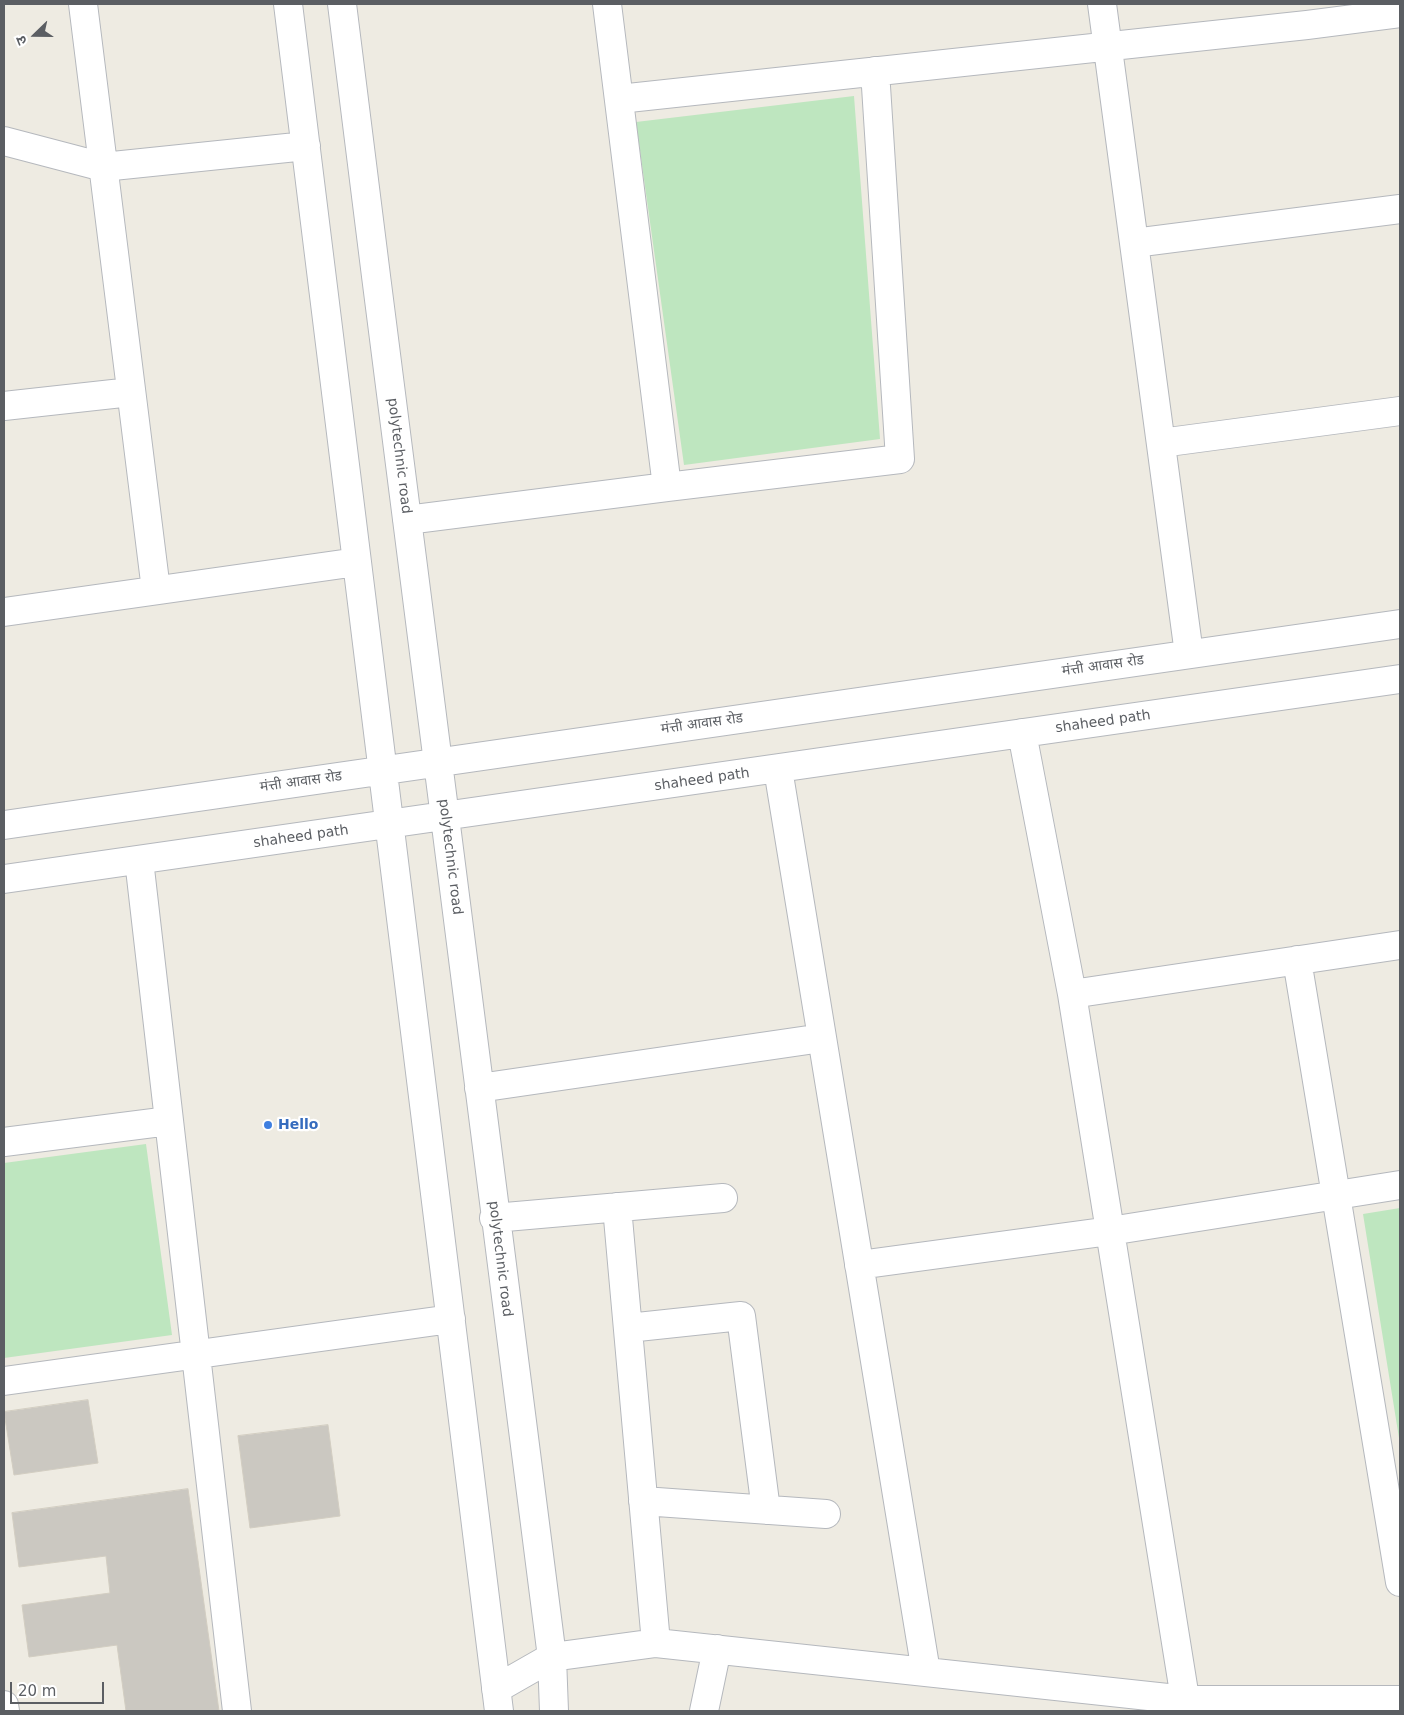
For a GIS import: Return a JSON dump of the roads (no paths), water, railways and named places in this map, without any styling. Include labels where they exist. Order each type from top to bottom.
[{"type":"street","points":[[83,4],[156,590]]},
{"type":"street","points":[[288,4],[497,1700]]},
{"type":"street","name":"polytechnic road","points":[[342,4],[494,1218],[552,1657],[554,1711]]},
{"type":"street","points":[[607,4],[668,487]]},
{"type":"street","points":[[1102,4],[1189,654]]},
{"type":"street","points":[[619,99],[1108,46],[1305,14],[1400,13]]},
{"type":"street","points":[[407,520],[900,459],[874,71]]},
{"type":"street","points":[[4,141],[103,167],[306,146]]},
{"type":"street","points":[[1134,243],[1400,209]]},
{"type":"street","points":[[4,406],[131,392]]},
{"type":"street","points":[[1161,444],[1400,412]]},
{"type":"street","points":[[4,612],[357,562]]},
{"type":"street","name":"मंत्ती आवास रोड","points":[[4,825],[1400,624]]},
{"type":"street","name":"shaheed path","points":[[4,879],[1400,679]]},
{"type":"street","points":[[1022,733],[1072,994],[1186,1706]]},
{"type":"street","points":[[778,769],[926,1672]]},
{"type":"street","points":[[139,860],[237,1711]]},
{"type":"street","points":[[1072,994],[1400,945]]},
{"type":"street","points":[[1297,960],[1336,1195],[1390,1458],[1400,1582]]},
{"type":"street","points":[[478,1088],[822,1038]]},
{"type":"street","points":[[4,1142],[169,1121]]},
{"type":"street","points":[[859,1265],[1110,1231],[1400,1185]]},
{"type":"street","points":[[494,1218],[723,1198]]},
{"type":"street","points":[[617,1207],[656,1642]]},
{"type":"street","points":[[628,1328],[742,1316],[766,1510]]},
{"type":"street","points":[[4,1380],[451,1319]]},
{"type":"street","points":[[643,1502],[826,1514]]},
{"type":"street","points":[[497,1700],[552,1657],[656,1642],[926,1672],[1186,1706],[1400,1700]]},
{"type":"street","points":[[704,1711],[717,1649]]},
{"type":"street","points":[[4,1705],[4,1711]]},
{"type":"place","name":"Hello","points":[[268,1125]]}]
